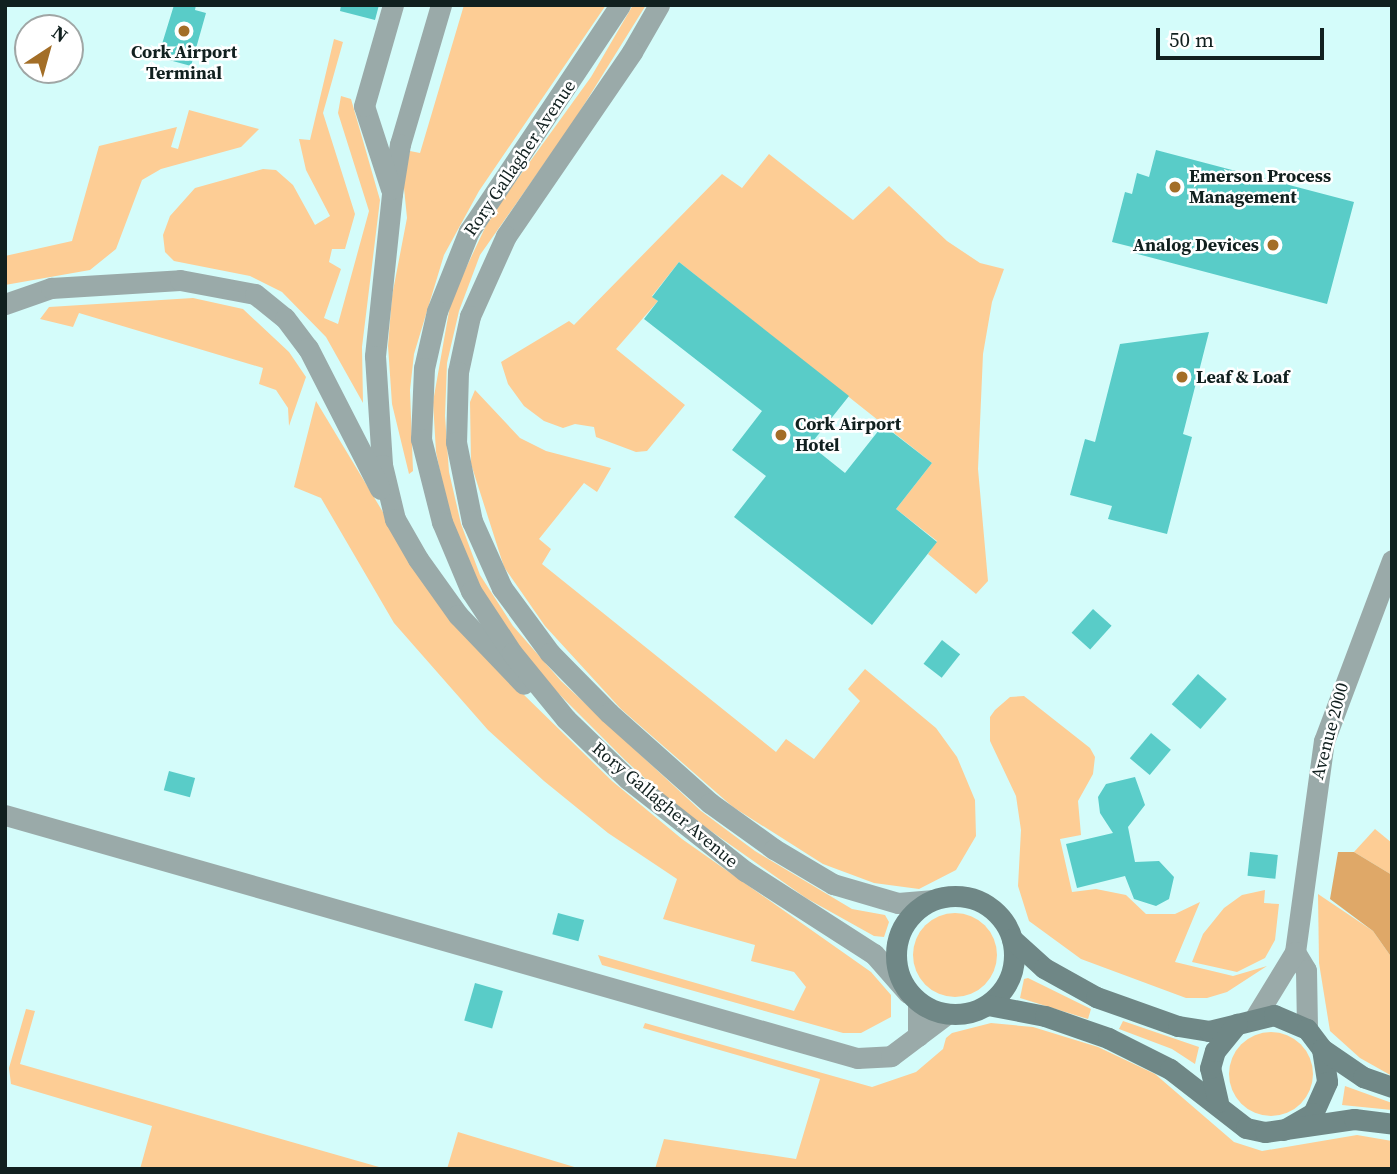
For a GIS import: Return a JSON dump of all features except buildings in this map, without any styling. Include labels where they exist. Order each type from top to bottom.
[{"type":"street","points":[[392,194],[364,106],[393,5]]},
{"type":"street","points":[[395,519],[375,406],[375,356],[400,144],[441,5]]},
{"type":"street","name":"Rory Gallagher Avenue","points":[[620,5],[469,231],[437,311],[424,368],[421,439],[442,522],[471,591],[512,653],[566,719],[628,779],[735,864],[874,954],[913,998],[947,1014]]},
{"type":"street","name":"Rory Gallagher Avenue","points":[[659,5],[632,52],[506,236],[470,316],[458,372],[456,430],[472,521],[502,588],[550,653],[619,722],[710,803],[774,849],[832,884],[898,903],[959,896],[977,900],[993,910],[1012,939],[1044,968],[1107,1002],[1194,1030],[1246,1020],[1292,1019],[1307,1029]]},
{"type":"street","points":[[5,304],[51,288],[145,282],[217,284],[255,295],[285,318],[308,348],[395,519],[458,615],[509,671],[566,719]]},
{"type":"street","name":"Avenue 2000","points":[[1295,952],[1324,741],[1392,560]]},
{"type":"street","points":[[5,815],[857,1058],[891,1056],[947,1014],[970,1013],[988,1005],[1011,976],[1012,939]]},
{"type":"street","points":[[918,1036],[913,998],[895,959],[897,941],[904,924],[931,901]]},
{"type":"street","points":[[1217,1102],[1210,1068],[1224,1036],[1246,1020],[1295,952],[1306,970],[1307,1029],[1322,1049],[1363,1077],[1392,1087]]},
{"type":"street","points":[[988,1005],[1045,1016],[1108,1038],[1170,1069],[1217,1102],[1246,1128],[1284,1130],[1329,1120],[1392,1124]]},
{"type":"street","points":[[1284,1130],[1300,1124],[1322,1099],[1327,1074],[1322,1049]]},
{"type":"shaded area","points":[[464,5],[606,5],[479,191],[444,255],[414,354],[410,390],[413,471],[409,474],[392,404],[388,346],[392,296],[407,218],[403,178],[410,151],[420,153]]},
{"type":"shaded area","points":[[633,5],[646,5],[572,124],[480,255],[459,311],[447,363],[445,416],[449,472],[461,524],[480,575],[513,626],[561,681],[701,811],[755,851],[852,909],[885,915],[889,922],[884,937],[874,936],[806,898],[674,805],[625,760],[518,653],[478,590],[451,525],[436,452],[433,402],[451,300],[490,217],[591,77]]},
{"type":"shaded area","points":[[334,39],[343,42],[323,113],[355,214],[345,249],[332,249],[329,262],[341,269],[324,318],[338,324],[369,211],[338,113],[341,96],[351,99],[380,200],[362,347],[363,403],[326,337],[282,292],[250,276],[174,261],[165,252],[163,235],[170,216],[195,188],[263,169],[276,170],[293,185],[315,225],[330,216],[306,170],[299,139],[310,140]]},
{"type":"shaded area","points":[[189,110],[259,129],[241,147],[161,169],[142,180],[116,249],[90,270],[5,285],[5,256],[72,241],[99,146],[177,127],[171,147],[178,149]]},
{"type":"shaded area","points":[[769,154],[853,220],[889,186],[947,241],[980,263],[1004,269],[992,302],[983,354],[978,469],[988,581],[976,594],[928,554],[937,541],[896,509],[932,463],[679,262],[652,296],[658,301],[616,349],[685,405],[647,451],[636,452],[596,437],[594,427],[575,424],[563,428],[544,421],[524,406],[508,384],[501,362],[569,321],[574,325],[722,174],[742,188]]},
{"type":"shaded area","points":[[193,298],[243,309],[289,352],[306,377],[289,426],[288,408],[276,390],[259,384],[263,368],[79,313],[73,327],[40,319],[49,307]]},
{"type":"shaded area","points":[[475,390],[520,438],[546,451],[611,468],[597,492],[584,483],[539,539],[551,549],[542,564],[776,752],[786,739],[814,759],[860,701],[848,689],[865,669],[936,728],[957,757],[975,800],[976,836],[956,870],[919,889],[874,883],[823,864],[733,807],[621,709],[545,626],[504,567],[471,464],[470,402]]},
{"type":"shaded area","points":[[316,401],[410,557],[473,645],[612,781],[682,839],[871,972],[891,995],[891,1017],[861,1033],[843,1033],[602,965],[598,955],[794,1011],[806,987],[794,972],[751,961],[755,945],[663,919],[677,879],[608,833],[544,781],[488,730],[394,623],[321,498],[294,487]]},
{"type":"shaded area","points":[[1024,696],[1090,748],[1095,757],[1093,774],[1078,801],[1081,835],[1060,839],[1072,892],[1096,889],[1126,895],[1146,914],[1175,914],[1200,902],[1175,962],[1233,976],[1267,966],[1227,992],[1207,998],[1186,998],[1081,959],[1029,921],[1018,886],[1021,830],[1016,796],[990,741],[990,717],[995,710],[1010,697]]},
{"type":"shaded area","points":[[1375,829],[1392,843],[1392,875],[1354,852]]},
{"type":"shaded area","points":[[1338,852],[1354,852],[1392,875],[1392,958],[1373,931],[1330,899]]},
{"type":"shaded area","points":[[1265,890],[1264,903],[1279,904],[1275,940],[1265,958],[1237,972],[1192,962],[1203,934],[1224,908],[1242,895]]},
{"type":"shaded area","points":[[1318,894],[1373,931],[1392,958],[1392,1076],[1360,1058],[1330,1031],[1319,963]]},
{"type":"shaded area","points":[[955,913],[971,916],[985,925],[994,939],[997,955],[994,971],[985,985],[971,994],[955,997],[939,994],[925,985],[916,971],[913,955],[916,939],[925,925],[939,916]]},
{"type":"shaded area","points":[[1028,978],[1091,1009],[1088,1019],[1020,998],[1024,979]]},
{"type":"shaded area","points":[[26,1009],[35,1011],[20,1064],[386,1169],[140,1169],[152,1126],[11,1084],[9,1068]]},
{"type":"shaded area","points":[[1123,1021],[1199,1047],[1195,1064],[1172,1049],[1119,1029]]},
{"type":"shaded area","points":[[645,1023],[872,1087],[916,1072],[943,1049],[946,1038],[952,1033],[991,1023],[1033,1027],[1098,1047],[1155,1074],[1234,1142],[1262,1151],[1357,1135],[1392,1141],[1392,1169],[655,1169],[664,1139],[796,1159],[820,1079],[643,1028]]},
{"type":"shaded area","points":[[1271,1032],[1287,1035],[1301,1044],[1310,1058],[1313,1074],[1310,1090],[1301,1104],[1287,1113],[1271,1116],[1255,1113],[1241,1104],[1232,1090],[1229,1074],[1232,1058],[1241,1044],[1255,1035]]},
{"type":"shaded area","points":[[1345,1086],[1392,1103],[1392,1110],[1342,1105]]},
{"type":"shaded area","points":[[458,1132],[581,1169],[447,1169]]},
{"type":"place","name":"Cork Airport Terminal","points":[[184,31]]},
{"type":"place","name":"Emerson Process Management","points":[[1175,187]]},
{"type":"place","name":"Analog Devices","points":[[1273,245]]},
{"type":"place","name":"Leaf & Loaf","points":[[1182,377]]},
{"type":"place","name":"Cork Airport Hotel","points":[[781,435]]}]
